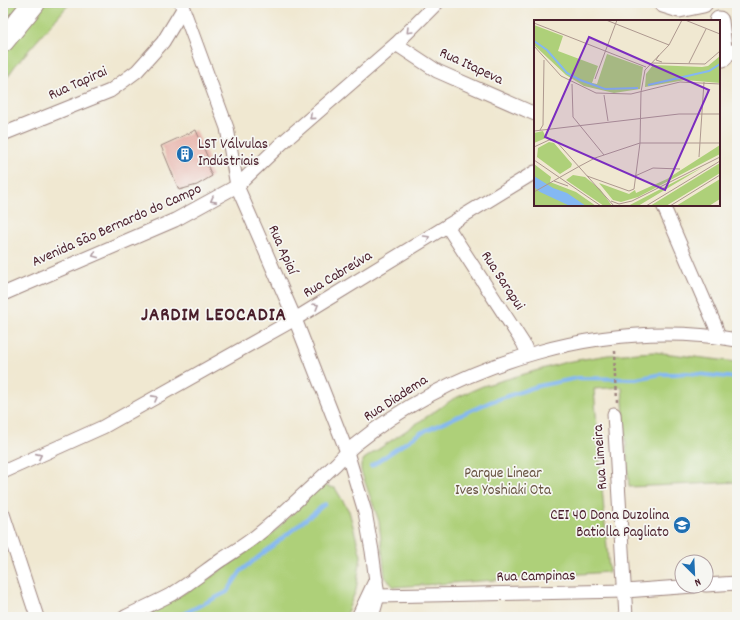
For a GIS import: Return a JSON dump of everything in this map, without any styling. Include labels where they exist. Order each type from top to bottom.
[{"type":"highway","points":[[3,41],[34,3]]},
{"type":"main road","points":[[663,3],[679,8],[703,3]]},
{"type":"main road","points":[[715,3],[719,20]]},
{"type":"main road","points":[[720,26],[726,55]]},
{"type":"street","name":"Avenida São Bernardo do Campo","points":[[3,294],[175,220],[237,186],[282,143],[396,44],[437,3]]},
{"type":"street","name":"Rua Tapirai","points":[[3,134],[110,91],[137,71],[163,42],[182,6]]},
{"type":"street","name":"Rua Apiaí","points":[[182,6],[227,128],[237,186],[295,319],[347,452],[365,512],[378,596]]},
{"type":"street","name":"Rua Itapeva","points":[[396,44],[436,71],[534,114]]},
{"type":"street","name":"Rua Cabreúva","points":[[3,472],[103,427],[295,319],[534,173]]},
{"type":"street","points":[[663,206],[715,324],[719,337]]},
{"type":"street","name":"Rua Sarapui","points":[[447,226],[523,343],[528,354]]},
{"type":"street","name":"Rua Diadema","points":[[125,617],[172,594],[256,537],[347,452],[391,419],[445,386],[528,354],[615,337],[719,337],[737,340]]},
{"type":"street","name":"Rua Limeira","points":[[614,414],[626,617]]},
{"type":"street","points":[[3,514],[37,617]]},
{"type":"street","points":[[358,617],[376,579]]},
{"type":"street","points":[[714,584],[737,583]]},
{"type":"street","name":"Rua Campinas","points":[[378,596],[625,591],[674,587]]},
{"type":"street","points":[[372,617],[378,596]]},
{"type":"path","points":[[615,337],[618,396]]},
{"type":"green space","points":[[3,3],[22,3],[3,27]]},
{"type":"green space","points":[[42,3],[70,3],[15,66],[3,83],[3,52]]},
{"type":"green space","name":"Parque Linear Ives Yoshiaki Ota","points":[[654,352],[737,362],[737,482],[629,487],[622,387],[594,389],[609,572],[394,587],[385,577],[379,521],[361,471],[361,465],[364,459],[453,399],[483,386],[566,362],[608,355]]},
{"type":"green space","points":[[321,485],[335,488],[349,511],[361,556],[356,590],[345,617],[144,617],[208,579],[270,536]]},
{"type":"building","name":"LST Válvulas Indústriais","points":[[196,130],[210,163],[206,162],[212,176],[197,185],[179,190],[161,146]]},
{"type":"waterway","points":[[371,466],[420,433],[490,402],[538,386],[578,378],[636,379],[661,374],[687,373],[737,378]]},
{"type":"waterway","points":[[177,617],[227,592],[241,571],[325,504]]},
{"type":"place","name":"LST Válvulas Indústriais","points":[[185,154]]},
{"type":"place","name":"CEI 40 Dona Duzolina Batiolla Pagliato","points":[[682,525]]},
{"type":"district","name":"JARDIM LEOCADIA","points":[[214,316]]}]
